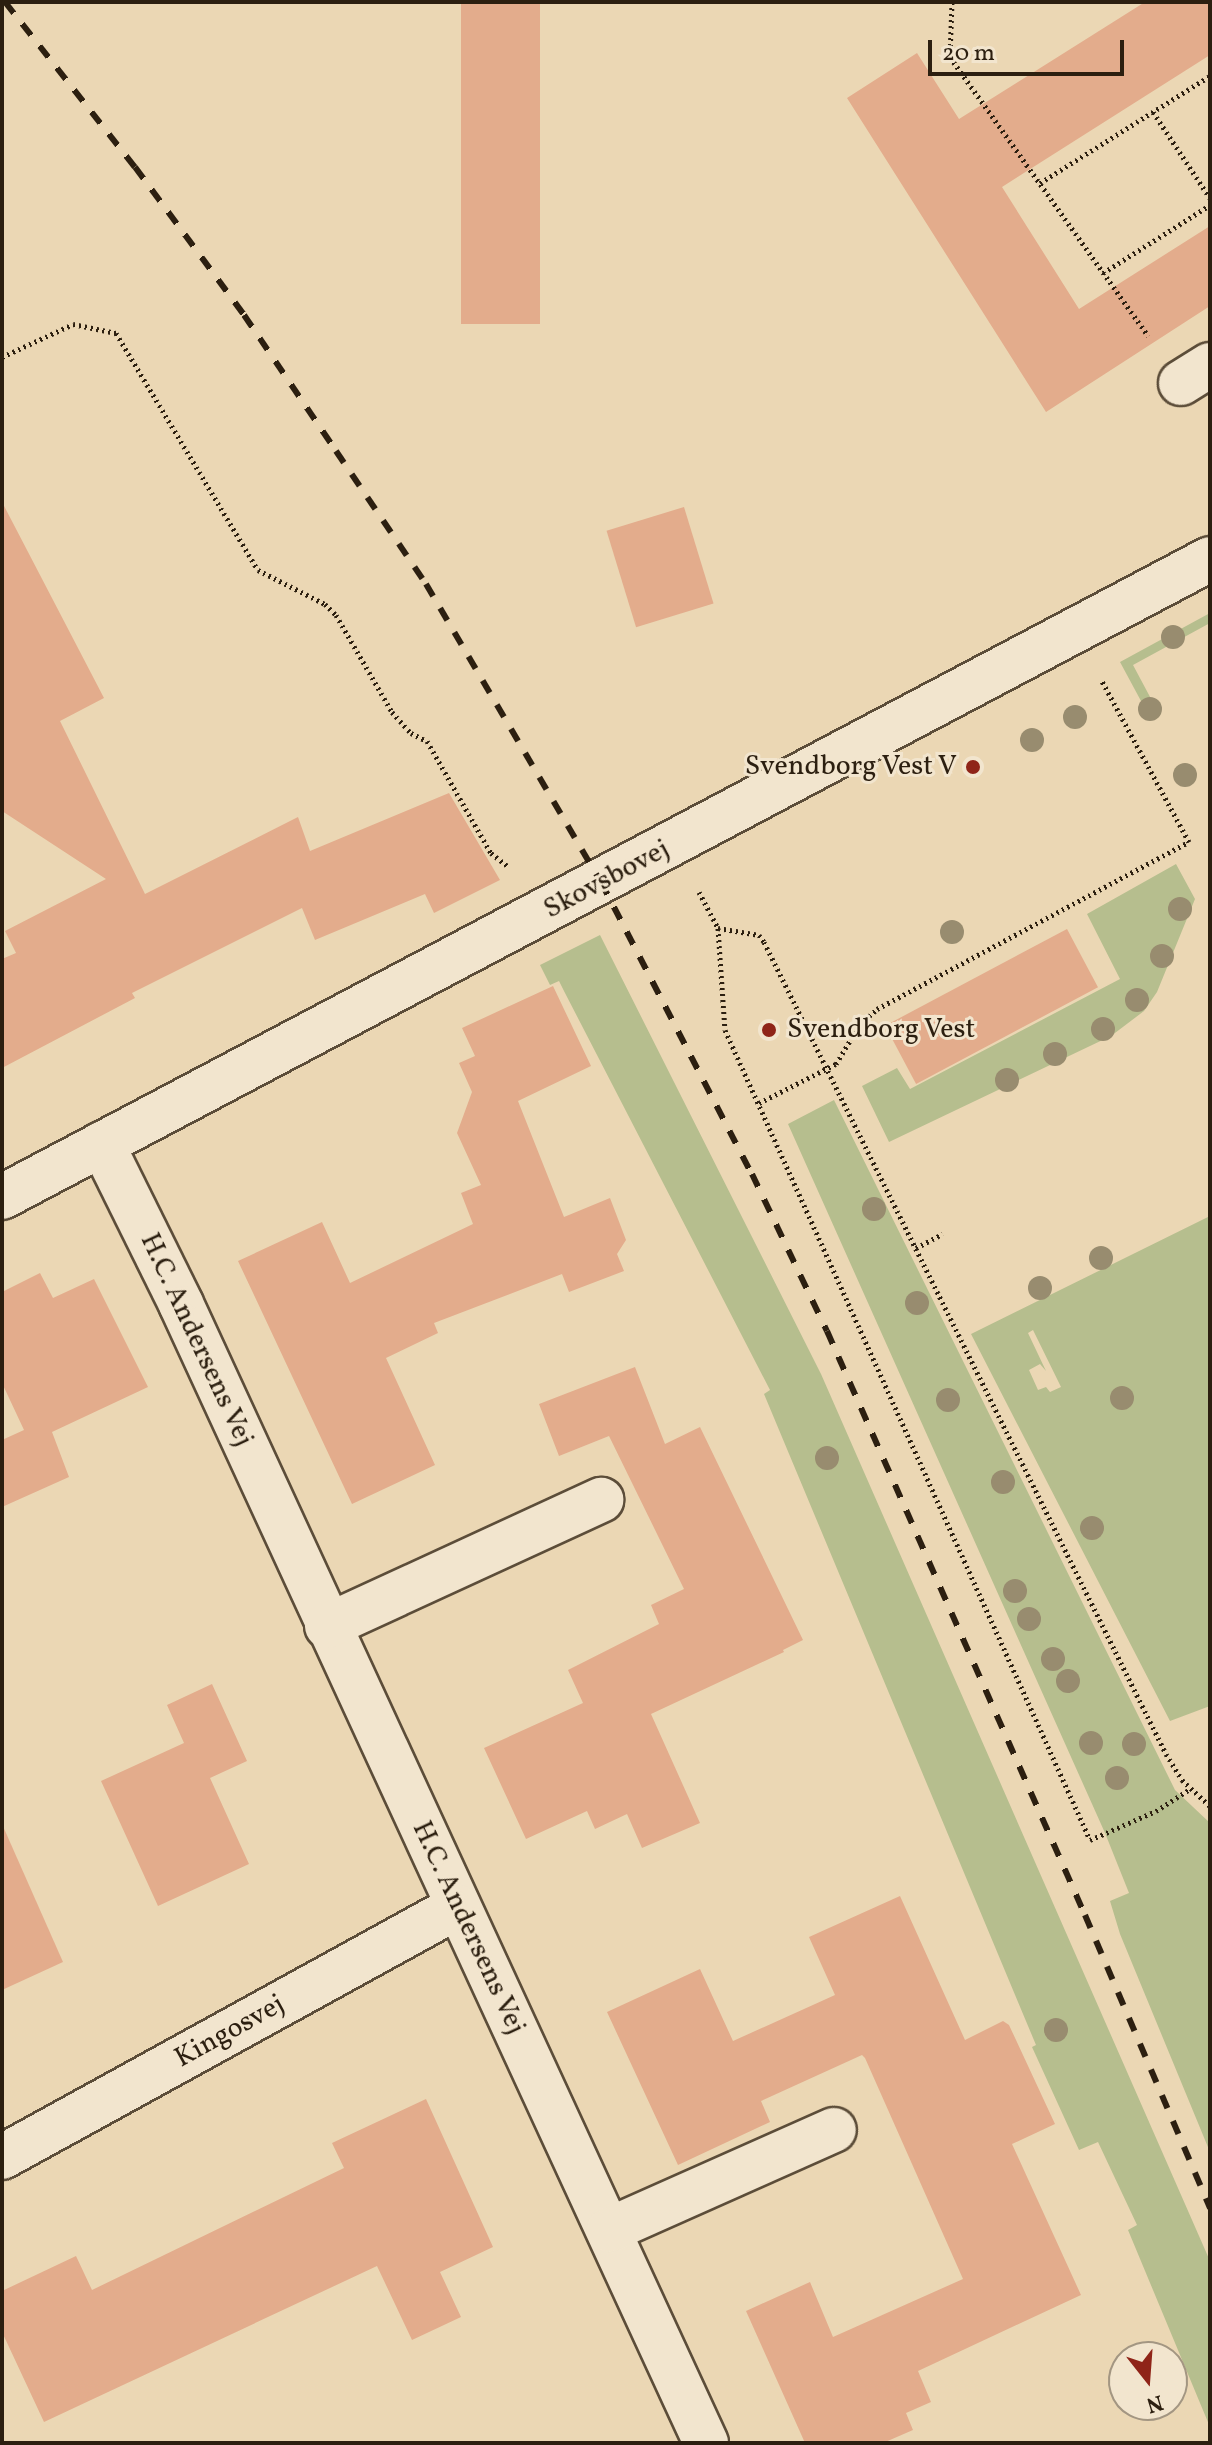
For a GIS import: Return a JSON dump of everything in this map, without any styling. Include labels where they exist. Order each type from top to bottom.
[{"type":"street","name":"Skovsbovej","points":[[2,1197],[675,845],[1210,559]]},
{"type":"street","name":"H.C. Andersens Vej","points":[[102,1144],[181,1304],[706,2443]]},
{"type":"street","points":[[327,1626],[601,1500]]},
{"type":"street","name":"Kingosvej","points":[[2,2157],[457,1907]]},
{"type":"street","points":[[609,2230],[834,2130]]},
{"type":"path","points":[[952,2],[950,57],[1103,273],[1195,374]]},
{"type":"path","points":[[1040,183],[1210,76]]},
{"type":"path","points":[[1153,112],[1210,198]]},
{"type":"path","points":[[1103,273],[1210,205]]},
{"type":"path","points":[[2,357],[73,324],[116,333],[258,570],[325,604],[336,615],[392,712],[411,733],[427,741],[491,853],[522,878],[544,913]]},
{"type":"path","points":[[759,1103],[828,1068],[840,1058],[860,1024],[877,1009],[1189,842],[1074,630]]},
{"type":"path","points":[[675,845],[718,928],[722,1020],[1090,1840],[1156,1811],[1190,1789]]},
{"type":"path","points":[[718,928],[759,935],[870,1152],[1159,1739],[1190,1789],[1210,1806]]},
{"type":"path","points":[[916,1248],[942,1234]]},
{"type":"green space","points":[[1210,613],[1210,623],[1133,665],[1157,710],[1148,714],[1120,662]]},
{"type":"green space","points":[[1176,864],[1195,899],[1157,992],[1144,1011],[1111,1036],[889,1142],[862,1086],[897,1068],[910,1089],[1120,979],[1087,914]]},
{"type":"green space","points":[[600,935],[821,1374],[1210,2261],[1210,2427],[1188,2374],[1188,2341],[1174,2341],[1128,2230],[1137,2225],[1098,2142],[1079,2150],[1032,2047],[1036,2045],[764,1394],[770,1390],[559,981],[550,985],[540,965]]},
{"type":"green space","points":[[834,1100],[1175,1790],[1210,1823],[1210,2152],[1120,1934],[1110,1901],[1129,1893],[1105,1833],[788,1124]]},
{"type":"green space","points":[[1210,1216],[1210,1706],[1170,1721],[971,1334]],"holes":[[[1033,1330],[1061,1387],[1050,1392],[1046,1387],[1038,1390],[1029,1370],[1040,1364],[1046,1371],[1028,1333]]]},
{"type":"building","points":[[461,2],[540,2],[540,324],[461,324]]},
{"type":"building","points":[[1145,2],[1210,2],[1210,55],[1002,187],[1079,309],[1210,226],[1210,306],[1046,412],[847,98],[917,53],[959,119]]},
{"type":"building","points":[[2,502],[104,698],[60,721],[145,894],[298,817],[310,851],[449,793],[500,880],[434,913],[425,894],[315,940],[302,908],[132,993],[135,998],[2,1068],[2,959],[16,953],[5,931],[106,879],[2,811]]},
{"type":"building","points":[[684,507],[714,604],[636,627],[607,531]]},
{"type":"building","points":[[1067,929],[1098,987],[916,1084],[885,1026]]},
{"type":"building","points":[[553,986],[591,1066],[518,1101],[564,1217],[610,1198],[626,1240],[617,1254],[624,1271],[569,1292],[562,1274],[434,1323],[438,1333],[386,1358],[435,1465],[352,1504],[238,1261],[322,1222],[350,1283],[473,1224],[461,1193],[481,1185],[457,1133],[472,1092],[459,1063],[475,1056],[462,1028]]},
{"type":"building","points":[[40,1273],[53,1298],[94,1279],[148,1387],[52,1432],[69,1477],[2,1507],[2,1440],[24,1430],[2,1383],[2,1292]]},
{"type":"building","points":[[635,1367],[665,1444],[700,1427],[803,1640],[784,1652],[651,1714],[700,1823],[642,1848],[627,1814],[595,1829],[587,1811],[526,1839],[484,1748],[583,1703],[568,1670],[659,1624],[651,1605],[684,1589],[609,1436],[559,1456],[539,1404]]},
{"type":"building","points":[[212,1684],[247,1761],[210,1778],[249,1864],[158,1906],[101,1781],[184,1743],[167,1705]]},
{"type":"building","points":[[2,1824],[63,1962],[2,1990]]},
{"type":"building","points":[[900,1896],[965,2040],[1003,2021],[1009,2025],[1055,2124],[1012,2144],[1081,2295],[918,2371],[931,2402],[906,2413],[913,2430],[883,2443],[805,2443],[746,2311],[810,2282],[833,2337],[963,2279],[865,2058],[862,2055],[761,2101],[770,2122],[678,2165],[607,2012],[700,1969],[733,2041],[835,1995],[809,1937]]},
{"type":"building","points":[[426,2099],[493,2247],[440,2272],[461,2317],[412,2340],[377,2266],[44,2422],[2,2332],[2,2291],[76,2256],[92,2290],[344,2168],[332,2143]]},
{"type":"railway","points":[[5,2],[135,167],[244,315],[426,584],[601,882],[752,1174],[827,1331],[1085,1915],[1210,2208]]},
{"type":"place","name":"Svendborg Vest V","points":[[973,767]]},
{"type":"place","name":"Svendborg Vest","points":[[769,1030]]}]
